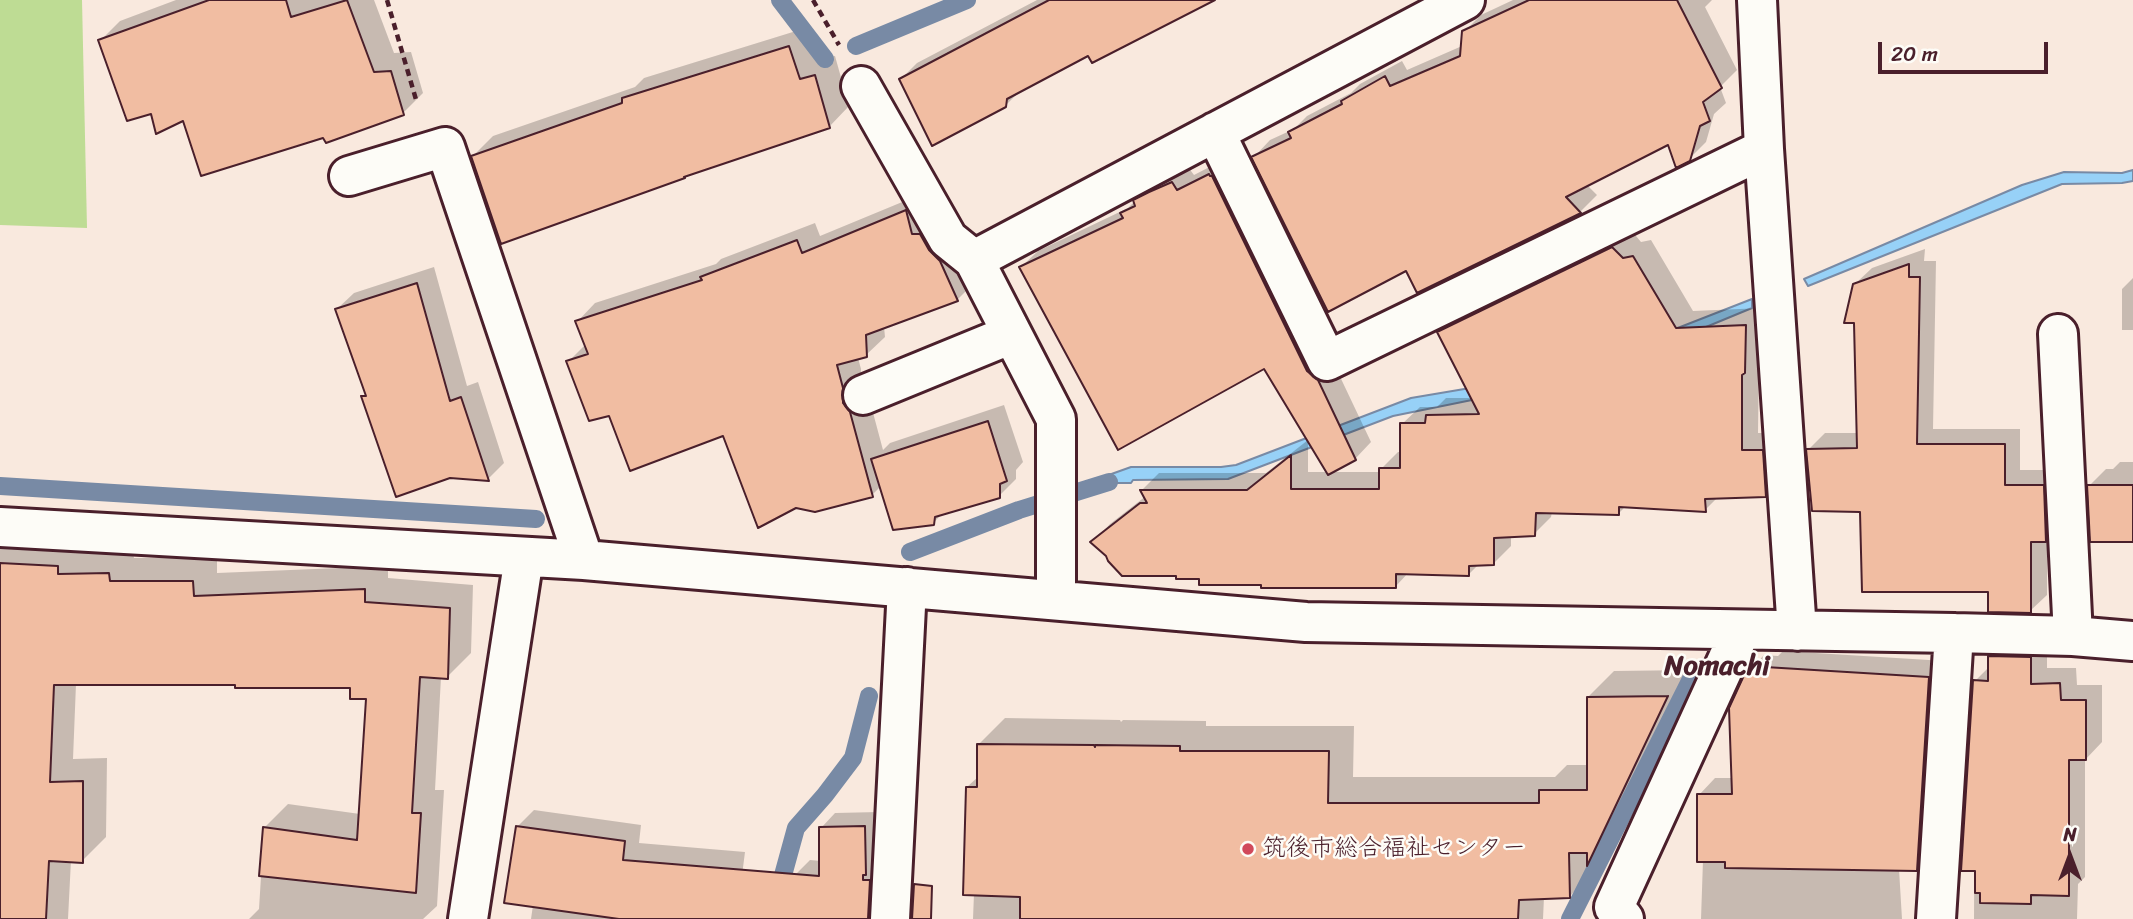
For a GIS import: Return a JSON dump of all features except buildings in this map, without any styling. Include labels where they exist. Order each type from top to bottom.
[{"type":"street","points":[[974,260],[1465,0]]},
{"type":"street","points":[[1757,0],[1764,149],[1797,631]]},
{"type":"street","points":[[862,86],[948,239],[974,260],[1056,419],[1056,600]]},
{"type":"street","points":[[1215,132],[1327,360],[1764,149]]},
{"type":"street","points":[[349,176],[445,148],[584,561]]},
{"type":"street","points":[[863,395],[1012,334]]},
{"type":"street","points":[[2058,334],[2073,636]]},
{"type":"street","points":[[0,527],[584,561],[1306,622],[1954,633],[2073,636],[2133,641]]},
{"type":"street","points":[[468,919],[524,557]]},
{"type":"street","points":[[890,919],[907,587]]},
{"type":"street","points":[[1624,919],[1614,907],[1741,630]]},
{"type":"street","points":[[1936,919],[1954,633]]},
{"type":"path","points":[[387,0],[431,151]]},
{"type":"green space","points":[[0,0],[82,0],[87,228],[0,225]]},
{"type":"water","points":[[2133,170],[2133,181],[2062,184],[1808,286],[1804,279],[2022,185],[2064,172],[2122,173]]},
{"type":"water","points":[[1752,299],[1752,308],[1614,365],[1541,386],[1393,416],[1228,479],[1133,480],[1131,483],[1116,483],[1096,492],[1091,492],[1088,488],[1089,482],[1131,467],[1236,465],[1411,398],[1565,372]]},
{"type":"waterway","points":[[780,0],[825,59]]},
{"type":"waterway","points":[[856,46],[967,0]]},
{"type":"waterway","points":[[910,552],[1019,510],[1109,482]]},
{"type":"waterway","points":[[0,486],[536,519]]},
{"type":"waterway","points":[[1570,919],[1694,673]]},
{"type":"waterway","points":[[771,919],[796,828],[853,758],[869,696]]},
{"type":"place","name":"筑後市総合福祉センター","points":[[1248,849]]},
{"type":"district","name":"Nomachi","points":[[1717,667]]}]
